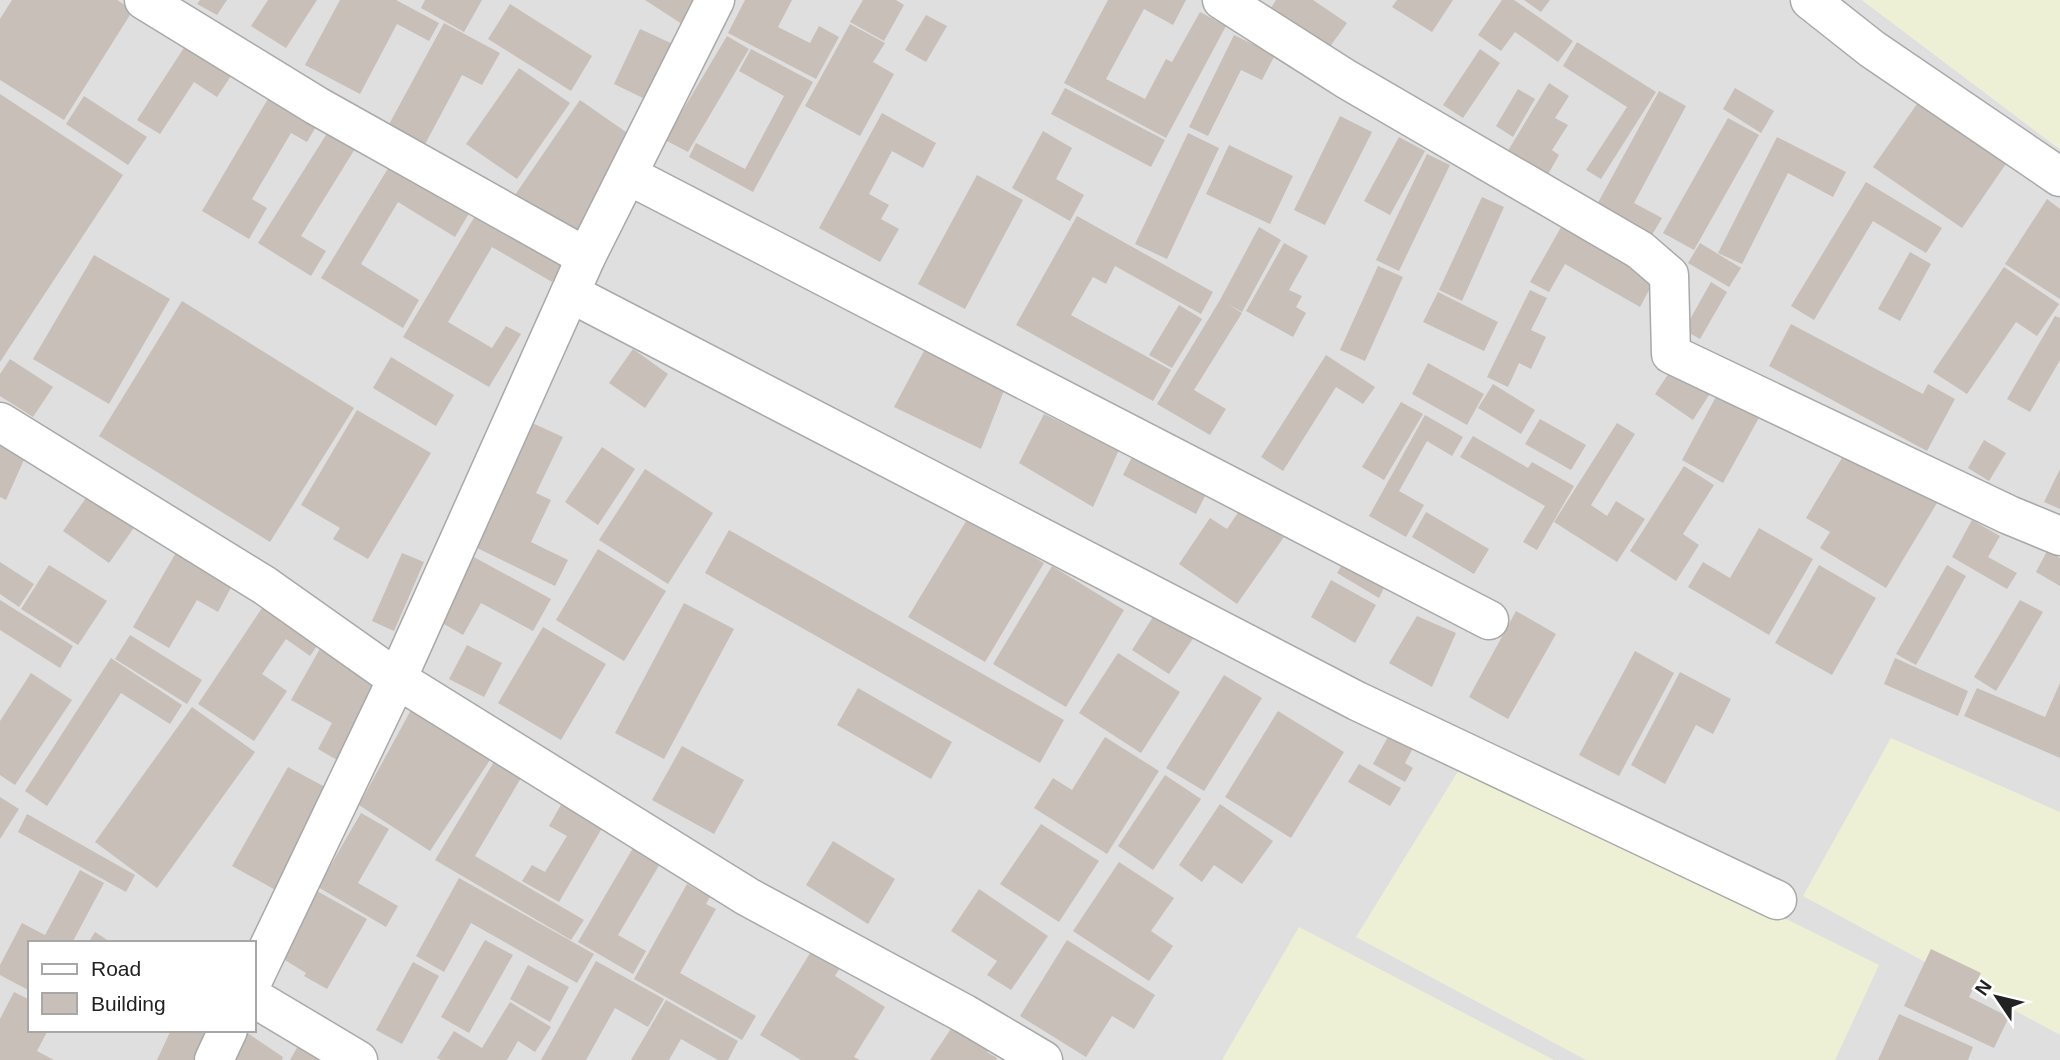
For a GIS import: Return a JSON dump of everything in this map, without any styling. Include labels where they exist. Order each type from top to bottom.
[{"type":"street","points":[[144,0],[317,106],[586,257]]},
{"type":"street","points":[[256,974],[397,679],[586,257],[715,0]]},
{"type":"street","points":[[1222,0],[1346,79],[1640,250],[1669,275],[1671,354],[2009,515],[2060,536]]},
{"type":"street","points":[[1810,0],[1872,49],[2060,177]]},
{"type":"street","points":[[628,174],[1489,620]]},
{"type":"street","points":[[570,293],[1357,701],[1777,900]]},
{"type":"street","points":[[0,422],[264,585],[397,679],[748,897],[965,1014],[1043,1060]]},
{"type":"street","points":[[256,999],[358,1060]]},
{"type":"street","points":[[214,1060],[227,1032]]},
{"type":"shaded area","points":[[0,0],[1862,0],[2060,149],[2060,1060],[0,1060]]},
{"type":"green space","points":[[1862,0],[2060,0],[2060,149],[2057,147]]},
{"type":"green space","points":[[1891,738],[2060,812],[2060,1035],[1803,896]]},
{"type":"green space","points":[[1465,760],[1879,965],[1835,1060],[1586,1060],[1356,937]]},
{"type":"green space","points":[[1299,927],[1554,1060],[1222,1060]]},
{"type":"building","points":[[12,0],[117,0],[133,10],[64,120],[0,80],[0,19]]},
{"type":"building","points":[[200,0],[227,0],[217,15],[197,4]]},
{"type":"building","points":[[268,0],[317,0],[286,48],[251,26]]},
{"type":"building","points":[[340,0],[396,0],[439,23],[429,41],[397,24],[360,94],[305,65]]},
{"type":"building","points":[[425,0],[482,0],[464,32],[421,8]]},
{"type":"building","points":[[645,0],[695,0],[682,24]]},
{"type":"building","points":[[745,0],[792,0],[778,27],[810,43],[819,26],[839,37],[816,79],[728,33]]},
{"type":"building","points":[[863,0],[896,0],[904,5],[884,41],[850,22]]},
{"type":"building","points":[[1108,0],[1186,0],[1173,25],[1144,9],[1106,79],[1145,99],[1166,59],[1172,62],[1200,12],[1226,26],[1166,138],[1064,83]]},
{"type":"building","points":[[1276,0],[1313,0],[1347,23],[1329,48],[1271,8]]},
{"type":"building","points":[[1397,0],[1453,0],[1432,32],[1392,7]]},
{"type":"building","points":[[1502,0],[1514,0],[1573,41],[1558,62],[1515,32],[1501,51],[1478,35]]},
{"type":"building","points":[[1524,0],[1550,0],[1541,12]]},
{"type":"building","points":[[510,4],[592,56],[571,91],[488,39]]},
{"type":"building","points":[[926,15],[947,26],[926,62],[905,50]]},
{"type":"building","points":[[444,23],[500,53],[482,85],[462,75],[423,148],[387,128]]},
{"type":"building","points":[[850,24],[885,43],[873,62],[894,74],[860,136],[805,106]]},
{"type":"building","points":[[640,29],[673,44],[647,100],[614,84]]},
{"type":"building","points":[[1234,35],[1275,55],[1262,80],[1241,70],[1208,136],[1189,127]]},
{"type":"building","points":[[727,36],[749,49],[688,152],[665,140]]},
{"type":"building","points":[[189,40],[235,70],[217,97],[194,82],[160,134],[137,120]]},
{"type":"building","points":[[1577,42],[1656,92],[1601,179],[1586,170],[1627,107],[1563,66]]},
{"type":"building","points":[[751,49],[813,82],[753,192],[689,157],[696,143],[745,169],[784,96],[739,71]]},
{"type":"building","points":[[1480,49],[1500,63],[1463,118],[1443,105]]},
{"type":"building","points":[[519,68],[570,103],[517,179],[466,144]]},
{"type":"building","points":[[1549,83],[1569,96],[1555,118],[1568,125],[1552,150],[1559,155],[1543,183],[1503,159]]},
{"type":"building","points":[[1065,88],[1165,140],[1151,167],[1051,114]]},
{"type":"building","points":[[1735,88],[1774,111],[1761,133],[1723,109]]},
{"type":"building","points":[[1518,89],[1535,99],[1513,137],[1496,126]]},
{"type":"building","points":[[1659,91],[1686,106],[1634,203],[1662,218],[1649,240],[1594,210]]},
{"type":"building","points":[[1926,91],[2014,152],[1962,228],[1873,167]]},
{"type":"building","points":[[272,92],[320,120],[307,142],[291,133],[252,199],[267,208],[249,239],[202,211]]},
{"type":"building","points":[[0,94],[123,175],[0,362]]},
{"type":"building","points":[[84,96],[147,137],[128,165],[66,124]]},
{"type":"building","points":[[580,100],[626,132],[574,238],[515,195]]},
{"type":"building","points":[[882,113],[936,143],[923,168],[892,151],[869,194],[889,205],[881,219],[899,229],[880,262],[819,228]]},
{"type":"building","points":[[1340,116],[1372,132],[1325,225],[1294,210]]},
{"type":"building","points":[[1728,118],[1759,135],[1694,250],[1663,233]]},
{"type":"building","points":[[331,127],[358,144],[301,236],[326,251],[311,276],[258,243]]},
{"type":"building","points":[[1043,131],[1072,148],[1056,179],[1084,195],[1070,221],[1012,188]]},
{"type":"building","points":[[1188,133],[1219,148],[1167,259],[1135,244]]},
{"type":"building","points":[[1399,137],[1425,151],[1390,215],[1364,201]]},
{"type":"building","points":[[1777,137],[1846,172],[1833,197],[1788,173],[1742,264],[1718,253]]},
{"type":"building","points":[[1229,145],[1293,176],[1270,224],[1206,194]]},
{"type":"building","points":[[1427,154],[1450,165],[1399,271],[1376,260]]},
{"type":"building","points":[[395,157],[474,205],[455,237],[398,202],[361,264],[419,300],[403,328],[321,278]]},
{"type":"building","points":[[977,175],[1023,200],[965,309],[918,284]]},
{"type":"building","points":[[1866,182],[1942,228],[1926,253],[1873,221],[1814,320],[1791,306]]},
{"type":"building","points":[[1482,197],[1504,207],[1462,301],[1439,290]]},
{"type":"building","points":[[2047,199],[2060,209],[2060,299],[2005,264]]},
{"type":"building","points":[[478,211],[564,262],[552,282],[492,247],[448,322],[492,348],[506,326],[521,334],[489,387],[403,337]]},
{"type":"building","points":[[1077,216],[1213,292],[1201,314],[1115,266],[1106,284],[1093,277],[1071,315],[1171,370],[1153,401],[1016,325]]},
{"type":"building","points":[[1564,222],[1657,275],[1640,307],[1565,264],[1549,292],[1530,282]]},
{"type":"building","points":[[1259,227],[1281,240],[1242,312],[1226,303],[1242,313],[1194,390],[1226,409],[1210,435],[1157,404],[1220,300]]},
{"type":"building","points":[[1284,243],[1308,256],[1289,290],[1302,296],[1296,307],[1306,313],[1293,337],[1246,311]]},
{"type":"building","points":[[1700,243],[1741,268],[1729,287],[1688,263]]},
{"type":"building","points":[[1910,252],[1931,264],[1900,321],[1878,309]]},
{"type":"building","points":[[94,255],[170,299],[109,404],[33,359]]},
{"type":"building","points":[[1378,266],[1403,277],[1365,361],[1340,350]]},
{"type":"building","points":[[2004,267],[2059,304],[2037,336],[2016,322],[1967,394],[1933,372]]},
{"type":"building","points":[[1711,282],[1727,292],[1700,339],[1684,330]]},
{"type":"building","points":[[1530,290],[1547,298],[1531,330],[1546,337],[1531,369],[1519,363],[1508,387],[1487,377]]},
{"type":"building","points":[[1438,292],[1498,322],[1484,351],[1423,322]]},
{"type":"building","points":[[182,301],[354,408],[270,542],[99,436]]},
{"type":"building","points":[[1179,305],[1202,319],[1172,368],[1149,355]]},
{"type":"building","points":[[2055,316],[2060,318],[2060,360],[2030,412],[2007,399]]},
{"type":"building","points":[[1791,324],[1923,394],[1928,384],[1955,399],[1927,451],[1769,366]]},
{"type":"building","points":[[633,349],[668,374],[645,408],[609,383]]},
{"type":"building","points":[[924,351],[1005,388],[981,449],[894,407]]},
{"type":"building","points":[[1326,355],[1375,387],[1363,404],[1336,387],[1283,471],[1261,457]]},
{"type":"building","points":[[391,357],[454,395],[436,426],[373,388]]},
{"type":"building","points":[[10,359],[53,387],[33,417],[0,396],[0,374]]},
{"type":"building","points":[[1428,363],[1484,394],[1467,425],[1412,394]]},
{"type":"building","points":[[1673,367],[1711,392],[1693,420],[1655,394]]},
{"type":"building","points":[[1493,384],[1535,410],[1521,434],[1478,408]]},
{"type":"building","points":[[1719,391],[1761,414],[1723,483],[1682,460]]},
{"type":"building","points":[[1401,402],[1423,414],[1384,480],[1362,467]]},
{"type":"building","points":[[357,410],[431,453],[368,559],[333,539],[340,528],[301,505]]},
{"type":"building","points":[[1044,414],[1119,450],[1093,507],[1019,463]]},
{"type":"building","points":[[1425,415],[1463,437],[1452,456],[1427,441],[1399,491],[1424,505],[1406,537],[1369,516]]},
{"type":"building","points":[[1540,419],[1586,445],[1571,470],[1525,444]]},
{"type":"building","points":[[530,422],[563,437],[536,493],[551,500],[531,542],[568,560],[555,586],[471,545]]},
{"type":"building","points":[[1617,423],[1635,434],[1591,505],[1607,516],[1616,501],[1645,519],[1617,562],[1554,522]]},
{"type":"building","points":[[0,431],[31,444],[6,500],[0,497]]},
{"type":"building","points":[[1473,436],[1528,468],[1532,462],[1574,486],[1537,550],[1523,542],[1545,506],[1460,457]]},
{"type":"building","points":[[1984,440],[2006,453],[1989,481],[1968,468]]},
{"type":"building","points":[[602,447],[635,469],[598,525],[565,502]]},
{"type":"building","points":[[1848,448],[1937,503],[1886,588],[1820,548],[1830,532],[1806,518]]},
{"type":"building","points":[[1132,457],[1207,492],[1196,514],[1123,475]]},
{"type":"building","points":[[1684,466],[1714,485],[1683,534],[1699,545],[1676,581],[1630,551]]},
{"type":"building","points":[[645,469],[713,513],[668,584],[599,540]]},
{"type":"building","points":[[2060,469],[2060,509],[2044,502]]},
{"type":"building","points":[[92,489],[138,522],[109,563],[63,531]]},
{"type":"building","points":[[1241,508],[1284,537],[1237,604],[1179,564],[1210,518],[1227,529]]},
{"type":"building","points":[[1426,512],[1489,549],[1474,574],[1412,537]]},
{"type":"building","points":[[968,518],[1044,563],[985,662],[908,617]]},
{"type":"building","points":[[1972,520],[2000,536],[1988,557],[2017,573],[2007,589],[1952,557]]},
{"type":"building","points":[[1759,528],[1813,559],[1769,635],[1688,587],[1703,562],[1730,578]]},
{"type":"building","points":[[729,530],[1064,720],[1040,763],[705,573]]},
{"type":"building","points":[[181,544],[237,576],[218,612],[197,600],[169,648],[133,627]]},
{"type":"building","points":[[598,549],[666,591],[624,661],[556,620]]},
{"type":"building","points":[[2047,551],[2060,558],[2060,586],[2036,572]]},
{"type":"building","points":[[402,553],[424,562],[394,631],[372,621]]},
{"type":"building","points":[[472,556],[551,599],[533,631],[481,603],[463,635],[437,620]]},
{"type":"building","points":[[1346,558],[1385,586],[1379,598],[1337,573]]},
{"type":"building","points":[[0,562],[34,584],[19,607],[0,594]]},
{"type":"building","points":[[49,565],[107,601],[78,645],[21,609]]},
{"type":"building","points":[[1819,565],[1876,598],[1832,675],[1775,643]]},
{"type":"building","points":[[1947,565],[1966,576],[1916,665],[1896,654]]},
{"type":"building","points":[[1052,566],[1124,610],[1066,707],[993,664]]},
{"type":"building","points":[[1331,580],[1376,605],[1355,643],[1311,617]]},
{"type":"building","points":[[270,596],[326,633],[310,656],[286,639],[262,674],[287,691],[254,741],[198,704]]},
{"type":"building","points":[[0,600],[73,646],[60,668],[0,630]]},
{"type":"building","points":[[2020,600],[2043,612],[1996,691],[1974,677]]},
{"type":"building","points":[[684,603],[734,629],[664,759],[615,733]]},
{"type":"building","points":[[1158,609],[1196,634],[1169,674],[1132,650]]},
{"type":"building","points":[[1516,611],[1556,634],[1508,719],[1469,697]]},
{"type":"building","points":[[1417,616],[1456,633],[1432,687],[1389,663]]},
{"type":"building","points":[[543,627],[606,664],[561,740],[498,703]]},
{"type":"building","points":[[130,635],[202,680],[187,704],[115,659]]},
{"type":"building","points":[[467,645],[502,663],[484,697],[449,679]]},
{"type":"building","points":[[321,647],[382,681],[337,760],[318,749],[332,723],[291,700]]},
{"type":"building","points":[[1635,651],[1674,673],[1619,776],[1579,755]]},
{"type":"building","points":[[1118,653],[1180,692],[1141,753],[1079,713]]},
{"type":"building","points":[[111,658],[182,705],[170,724],[121,693],[47,806],[25,791]]},
{"type":"building","points":[[1895,658],[1968,691],[1958,716],[1884,684]]},
{"type":"building","points":[[1680,672],[1731,699],[1713,734],[1696,725],[1665,784],[1631,765]]},
{"type":"building","points":[[31,673],[72,700],[15,785],[0,775],[0,721]]},
{"type":"building","points":[[1224,675],[1262,698],[1204,791],[1166,768]]},
{"type":"building","points":[[2060,683],[2060,758],[1964,716],[1977,688],[2045,717]]},
{"type":"building","points":[[858,688],[952,742],[931,779],[837,725]]},
{"type":"building","points":[[192,707],[255,752],[157,888],[95,842]]},
{"type":"building","points":[[411,710],[490,760],[430,851],[359,805]]},
{"type":"building","points":[[1278,711],[1344,752],[1291,838],[1225,797]]},
{"type":"building","points":[[1395,724],[1419,737],[1405,763],[1413,768],[1405,782],[1373,764]]},
{"type":"building","points":[[1105,737],[1159,771],[1107,854],[1034,808],[1053,778],[1072,790]]},
{"type":"building","points":[[504,745],[531,761],[475,856],[584,920],[571,940],[435,860]]},
{"type":"building","points":[[682,746],[744,780],[714,834],[652,800]]},
{"type":"building","points":[[1359,764],[1401,788],[1390,806],[1348,782]]},
{"type":"building","points":[[288,767],[336,793],[281,893],[232,866]]},
{"type":"building","points":[[1165,775],[1201,799],[1153,870],[1118,846]]},
{"type":"building","points":[[575,780],[616,804],[559,902],[522,881],[532,865],[545,872],[567,836],[549,826]]},
{"type":"building","points":[[0,797],[19,809],[0,839]]},
{"type":"building","points":[[1220,804],[1273,841],[1242,884],[1214,865],[1202,882],[1179,865]]},
{"type":"building","points":[[361,813],[389,829],[358,883],[398,906],[386,927],[318,887]]},
{"type":"building","points":[[27,814],[135,875],[126,892],[18,832]]},
{"type":"building","points":[[647,824],[674,840],[618,935],[646,951],[633,974],[578,942]]},
{"type":"building","points":[[1041,824],[1099,861],[1059,922],[1000,884]]},
{"type":"building","points":[[833,841],[895,879],[868,924],[806,885]]},
{"type":"building","points":[[1119,862],[1174,898],[1151,931],[1173,946],[1149,981],[1073,931]]},
{"type":"building","points":[[80,870],[104,883],[73,941],[28,941],[28,990],[0,975],[0,965],[22,923],[45,935]]},
{"type":"building","points":[[459,878],[594,954],[577,983],[471,923],[444,972],[416,956]]},
{"type":"building","points":[[687,884],[710,897],[706,904],[716,909],[680,973],[756,1016],[742,1040],[634,979]]},
{"type":"building","points":[[979,889],[1048,936],[1011,990],[987,975],[997,961],[951,931]]},
{"type":"building","points":[[317,891],[367,919],[327,989],[304,976],[306,973],[280,957]]},
{"type":"building","points":[[95,932],[109,941],[89,941]]},
{"type":"building","points":[[485,940],[513,955],[469,1033],[441,1017]]},
{"type":"building","points":[[818,940],[846,958],[835,976],[885,1007],[854,1057],[860,1060],[801,1060],[760,1035]]},
{"type":"building","points":[[1067,940],[1155,995],[1134,1029],[1112,1016],[1086,1057],[1020,1016]]},
{"type":"building","points":[[1931,949],[1981,973],[1969,997],[2009,1017],[1994,1048],[1904,1006]]},
{"type":"building","points":[[596,961],[664,999],[648,1027],[615,1008],[586,1060],[541,1060]]},
{"type":"building","points":[[413,962],[439,976],[402,1044],[376,1030]]},
{"type":"building","points":[[528,965],[569,987],[550,1022],[510,999]]},
{"type":"building","points":[[14,992],[28,999],[28,1032],[47,1032],[37,1051],[54,1060],[0,1060],[0,1019]]},
{"type":"building","points":[[666,1000],[738,1041],[728,1060],[718,1060],[681,1039],[669,1060],[631,1060]]},
{"type":"building","points":[[510,1002],[551,1027],[535,1052],[518,1041],[507,1060],[437,1058],[454,1031],[482,1048]]},
{"type":"building","points":[[1899,1014],[1973,1047],[1968,1060],[1878,1060]]},
{"type":"building","points":[[959,1017],[995,1041],[987,1052],[997,1058],[996,1060],[930,1060]]},
{"type":"building","points":[[170,1032],[217,1032],[204,1060],[157,1060]]},
{"type":"building","points":[[246,1032],[283,1057],[282,1060],[227,1060]]},
{"type":"building","points":[[298,1046],[321,1060],[290,1060]]}]
